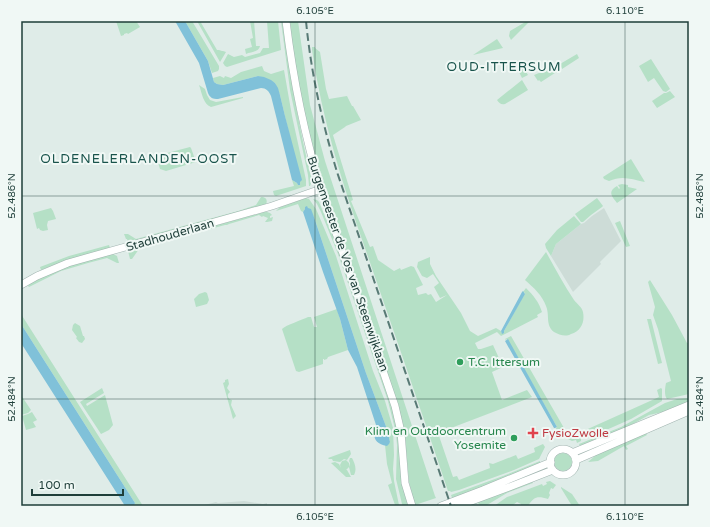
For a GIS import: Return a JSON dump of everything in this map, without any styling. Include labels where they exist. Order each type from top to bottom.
[{"type":"street","name":"Burgemeester de Vos van Steenwijklaan","points":[[286,21],[293,73],[312,162],[398,414],[402,439],[405,483],[412,506]]},
{"type":"street","name":"Stadhouderlaan","points":[[21,285],[37,276],[68,263],[272,206],[321,189]]},
{"type":"street","points":[[574,456],[689,405]]},
{"type":"street","points":[[574,456],[689,411]]},
{"type":"street","points":[[568,450],[574,456],[575,468],[569,474],[562,475],[553,470],[551,462],[557,451],[568,450]]},
{"type":"street","points":[[441,506],[551,462]]},
{"type":"street","points":[[458,506],[553,470]]},
{"type":"shaded area","points":[[604,208],[621,241],[573,292],[551,256],[556,244]]},
{"type":"shaded area","points":[[244,501],[263,504],[267,503],[267,506],[201,506],[216,502]]},
{"type":"green space","points":[[116,21],[136,21],[140,27],[121,36]]},
{"type":"green space","points":[[185,21],[192,21],[219,66],[218,71],[212,73],[208,61]]},
{"type":"green space","points":[[197,21],[200,21],[217,50],[226,52],[220,62]]},
{"type":"green space","points":[[250,21],[254,21],[256,46],[260,46],[256,51],[246,54],[245,49],[252,47],[250,39],[253,38]]},
{"type":"green space","points":[[267,21],[278,21],[281,50],[227,67],[225,66],[223,63],[228,54],[234,57],[242,55],[245,57],[260,53],[263,48],[269,48]]},
{"type":"green space","points":[[281,21],[283,21],[295,101],[312,181],[310,186],[290,90]]},
{"type":"green space","points":[[290,21],[298,21],[310,105],[325,161],[436,498],[415,505],[409,482],[404,429],[398,404],[311,143],[293,53]]},
{"type":"green space","points":[[527,21],[530,21],[511,40],[509,36],[510,31]]},
{"type":"green space","points":[[497,39],[503,48],[473,55]]},
{"type":"green space","points":[[312,47],[315,47],[320,52],[329,99],[347,96],[361,120],[346,126],[333,135],[353,200],[351,201],[370,247],[373,246],[378,260],[394,271],[400,268],[401,270],[411,266],[414,267],[423,285],[416,288],[418,295],[426,293],[428,295],[431,294],[436,302],[447,295],[440,298],[434,287],[439,283],[433,274],[427,278],[422,276],[417,267],[418,262],[430,257],[430,264],[436,276],[461,313],[470,331],[478,336],[496,328],[504,333],[525,293],[523,292],[526,288],[536,299],[542,312],[537,315],[538,317],[501,336],[497,332],[475,343],[478,349],[493,345],[503,367],[492,372],[502,400],[527,390],[532,397],[438,433],[453,477],[457,476],[459,480],[490,468],[489,463],[493,464],[516,455],[518,459],[535,452],[534,448],[543,444],[545,447],[539,459],[514,470],[459,490],[451,492],[448,491],[341,175],[321,101]]},
{"type":"green space","points":[[577,54],[579,58],[562,69],[560,64]]},
{"type":"green space","points":[[651,59],[670,89],[666,92],[663,91],[654,78],[648,82],[639,66]]},
{"type":"green space","points":[[519,60],[528,75],[522,78],[514,62]]},
{"type":"green space","points":[[262,66],[264,71],[271,74],[284,70],[306,180],[306,186],[276,196],[274,195],[273,191],[294,186],[292,180],[298,185],[291,142],[280,95],[275,83],[258,76],[223,85],[214,82],[213,78],[220,76],[224,78],[225,76],[231,78],[241,72]]},
{"type":"green space","points":[[556,66],[558,71],[541,82],[539,80],[538,81],[534,75]]},
{"type":"green space","points":[[522,80],[528,90],[505,104],[501,104],[497,100]]},
{"type":"green space","points":[[199,85],[205,89],[210,100],[216,102],[243,98],[211,107],[204,101]]},
{"type":"green space","points":[[670,91],[675,97],[657,108],[652,101]]},
{"type":"green space","points":[[190,147],[196,162],[166,171],[160,169],[156,156]]},
{"type":"green space","points":[[631,159],[645,182],[627,178],[618,178],[609,181],[604,179],[603,177]]},
{"type":"green space","points":[[622,184],[637,189],[617,203],[611,192],[617,186],[619,189],[620,188],[618,185]]},
{"type":"green space","points":[[261,197],[267,201],[265,205],[128,243],[124,234],[128,234],[136,239],[256,205]]},
{"type":"green space","points":[[306,198],[309,199],[316,209],[336,256],[373,371],[385,401],[393,428],[393,469],[399,506],[395,505],[388,485],[392,483],[387,464],[385,445],[390,442],[387,429],[366,373],[314,217],[307,207],[305,207],[303,212],[301,211],[298,204],[276,211],[280,207]]},
{"type":"green space","points":[[597,198],[603,206],[581,222],[575,214]]},
{"type":"green space","points":[[313,199],[319,202],[334,238],[392,406],[397,424],[402,483],[408,506],[403,506],[402,504],[396,479],[396,433],[388,401],[338,254],[321,212]]},
{"type":"green space","points":[[51,208],[56,219],[48,221],[48,230],[43,231],[39,228],[37,229],[33,213]]},
{"type":"green space","points":[[264,212],[272,215],[270,218],[273,217],[272,221],[265,222],[268,218],[259,215],[139,249],[132,259],[130,259],[128,251],[131,249]]},
{"type":"green space","points":[[574,216],[581,224],[556,244],[551,256],[545,244],[557,230]]},
{"type":"green space","points":[[620,221],[630,246],[626,247],[615,223]]},
{"type":"green space","points":[[109,245],[110,248],[62,262],[41,270],[40,267],[69,256]]},
{"type":"green space","points":[[546,252],[574,300],[583,312],[582,326],[577,331],[569,335],[560,335],[551,329],[547,309],[542,298],[525,280]]},
{"type":"green space","points":[[113,254],[117,256],[119,263],[107,258],[61,271],[29,287],[28,286],[35,280],[52,272]]},
{"type":"green space","points":[[650,280],[672,315],[687,343],[689,343],[689,394],[667,399],[666,397],[666,383],[671,381],[653,315],[655,307],[648,282]]},
{"type":"green space","points":[[205,292],[207,293],[209,300],[207,304],[196,307],[194,299],[199,294]]},
{"type":"green space","points":[[337,309],[348,350],[328,357],[327,359],[323,359],[323,364],[299,372],[296,371],[282,329],[308,317],[311,317],[314,327],[317,327],[314,317]]},
{"type":"green space","points":[[21,314],[143,506],[134,506],[135,503],[21,324]]},
{"type":"green space","points":[[647,319],[651,319],[662,363],[658,364]]},
{"type":"green space","points":[[75,323],[80,326],[84,336],[85,339],[82,343],[79,342],[72,330]]},
{"type":"green space","points":[[511,336],[564,428],[557,431],[557,427],[507,339],[505,339]]},
{"type":"green space","points":[[228,379],[229,384],[227,388],[230,392],[228,397],[232,400],[231,405],[236,416],[233,419],[223,383]]},
{"type":"green space","points":[[102,388],[104,393],[86,404],[87,406],[105,395],[113,425],[109,430],[101,434],[80,402]]},
{"type":"green space","points":[[661,388],[662,401],[631,419],[586,439],[585,437],[581,438],[581,441],[577,443],[576,440],[572,441],[568,439],[566,434],[568,433],[570,437],[659,397],[657,390]]},
{"type":"green space","points":[[21,395],[31,410],[28,413],[21,415]]},
{"type":"green space","points":[[689,398],[689,404],[672,410],[649,415],[622,430],[580,446],[579,444],[621,427],[665,403],[677,399]]},
{"type":"green space","points":[[32,412],[37,420],[33,422],[36,427],[26,430],[22,416]]},
{"type":"green space","points":[[646,433],[647,435],[626,446],[628,449],[626,450],[624,446],[598,461],[588,462],[596,455]]},
{"type":"green space","points":[[350,450],[351,454],[347,460],[344,459],[340,462],[333,461],[332,459],[328,458]]},
{"type":"green space","points":[[563,453],[569,456],[572,462],[569,468],[563,471],[557,468],[554,462],[557,456]]},
{"type":"green space","points":[[350,458],[352,458],[355,464],[354,475],[351,475],[349,467],[346,470],[351,477],[346,477],[331,463],[335,462],[339,464],[341,468],[340,465],[342,461],[346,460],[350,467]]},
{"type":"green space","points":[[540,461],[540,464],[453,500],[451,495]]},
{"type":"green space","points":[[532,481],[533,483],[507,493],[487,505],[481,506],[478,503],[471,506],[464,506]]},
{"type":"green space","points":[[550,481],[556,485],[553,489],[551,488],[548,499],[542,497],[536,498],[532,500],[528,506],[521,506],[521,504],[517,502],[513,505],[494,506],[507,497],[542,484],[543,486],[547,484],[546,482]]},
{"type":"green space","points":[[561,487],[572,494],[580,506],[572,506]]},
{"type":"water","points":[[175,21],[185,21],[208,61],[214,82],[217,84],[223,85],[258,76],[264,77],[275,83],[280,95],[302,180],[300,185],[292,180],[271,96],[268,91],[261,88],[218,99],[211,97],[208,93],[199,63]]},
{"type":"water","points":[[307,206],[311,209],[314,217],[366,373],[387,429],[390,442],[387,446],[379,443],[374,436],[376,425],[357,367],[348,350],[340,319],[303,212]]},
{"type":"water","points":[[523,291],[525,294],[504,333],[502,334],[501,331]]},
{"type":"water","points":[[21,324],[135,503],[134,506],[125,506],[21,343]]},
{"type":"water","points":[[508,339],[557,427],[554,428],[505,341]]},
{"type":"railway","points":[[306,21],[318,97],[337,172],[451,506]]},
{"type":"place","name":"T.C. Ittersum","points":[[460,362]]},
{"type":"place","name":"FysioZwolle","points":[[533,433]]},
{"type":"place","name":"Klim en Outdoorcentrum Yosemite","points":[[514,438]]},
{"type":"district","name":"OUD-ITTERSUM","points":[[504,67]]},
{"type":"district","name":"OLDENELERLANDEN-OOST","points":[[139,159]]}]
